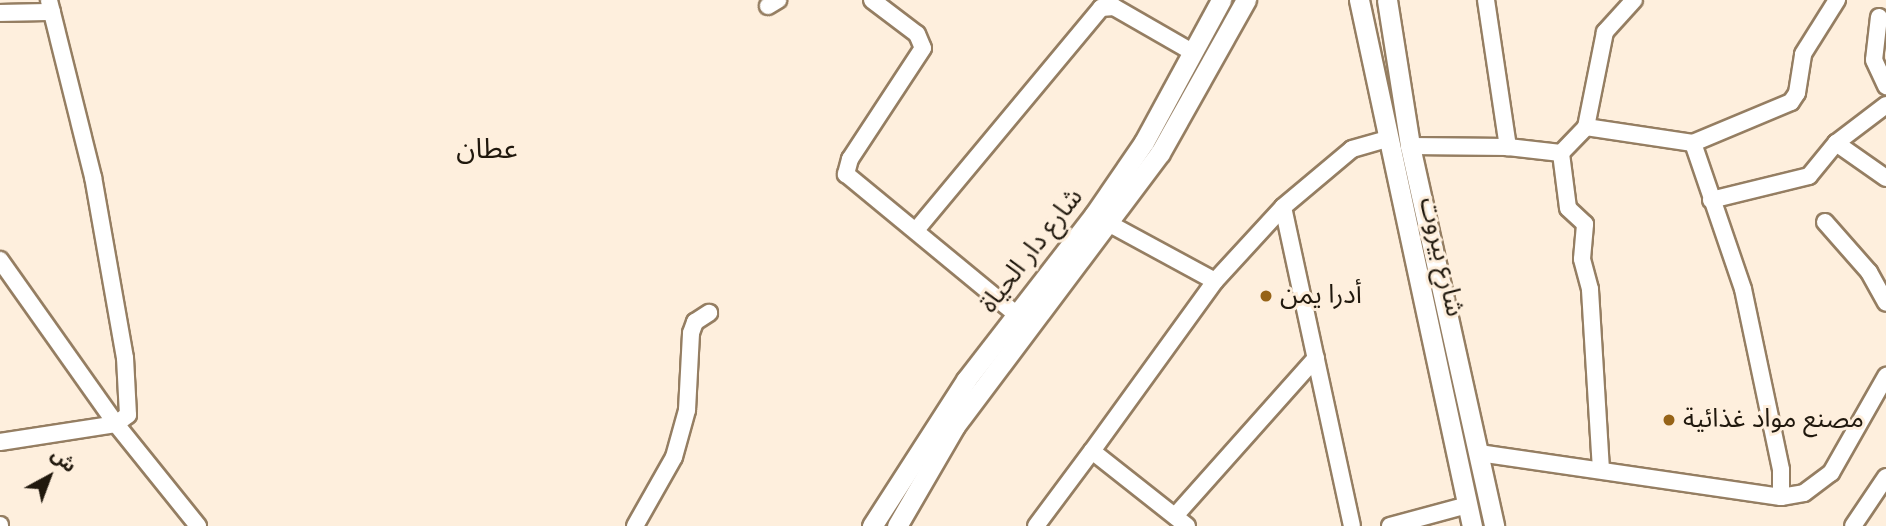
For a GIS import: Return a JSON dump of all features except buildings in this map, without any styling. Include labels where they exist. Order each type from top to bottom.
[{"type":"main road","name":"شارع دار الحياة","points":[[897,526],[955,426],[1102,220],[1194,53],[1220,0]]},
{"type":"main road","name":"شارع دار الحياة","points":[[872,526],[924,440],[1016,314],[1160,153],[1246,0]]},
{"type":"main road","name":"شارع بيروت","points":[[1359,0],[1367,21],[1387,139],[1464,434],[1479,453],[1494,526]]},
{"type":"main road","name":"شارع بيروت","points":[[1387,0],[1410,146],[1464,434],[1468,505],[1472,526]]},
{"type":"street","points":[[872,0],[917,34],[923,48],[850,159],[846,174],[917,229],[1016,314]]},
{"type":"street","points":[[1486,0],[1508,147]]},
{"type":"street","points":[[1561,153],[1586,127],[1605,32],[1634,0]]},
{"type":"street","points":[[1586,127],[1693,143],[1791,102],[1797,93],[1803,54],[1837,0]]},
{"type":"street","points":[[0,13],[51,6],[93,177],[125,358],[128,415],[116,424],[0,442]]},
{"type":"street","points":[[917,229],[1101,8],[1114,7],[1194,53]]},
{"type":"street","points":[[1879,17],[1874,60],[1886,86]]},
{"type":"street","points":[[1711,200],[1809,176],[1836,143],[1886,105]]},
{"type":"street","points":[[1036,526],[1215,281],[1283,207],[1352,149],[1387,139]]},
{"type":"street","points":[[1693,143],[1743,289],[1781,470],[1781,497]]},
{"type":"street","points":[[1836,143],[1886,178]]},
{"type":"street","points":[[1410,146],[1508,147],[1561,153]]},
{"type":"street","points":[[1561,153],[1569,208],[1585,224],[1582,259],[1590,289],[1601,470]]},
{"type":"street","points":[[1283,207],[1352,526]]},
{"type":"street","points":[[1102,220],[1215,281]]},
{"type":"street","points":[[1825,222],[1869,272],[1886,303]]},
{"type":"street","points":[[0,260],[116,424],[198,526]]},
{"type":"street","points":[[635,526],[674,457],[687,410],[691,333],[695,322],[709,313]]},
{"type":"street","points":[[1093,451],[1181,521],[1316,358]]},
{"type":"street","points":[[1479,453],[1781,497],[1804,494],[1831,473],[1886,376]]},
{"type":"street","points":[[1853,526],[1886,477]]},
{"type":"street","points":[[1390,526],[1468,505]]},
{"type":"place","name":"أدرا يمن","points":[[1266,296]]},
{"type":"place","name":"مصنع مواد غذائية","points":[[1669,420]]},
{"type":"district","name":"عطان","points":[[487,150]]}]
